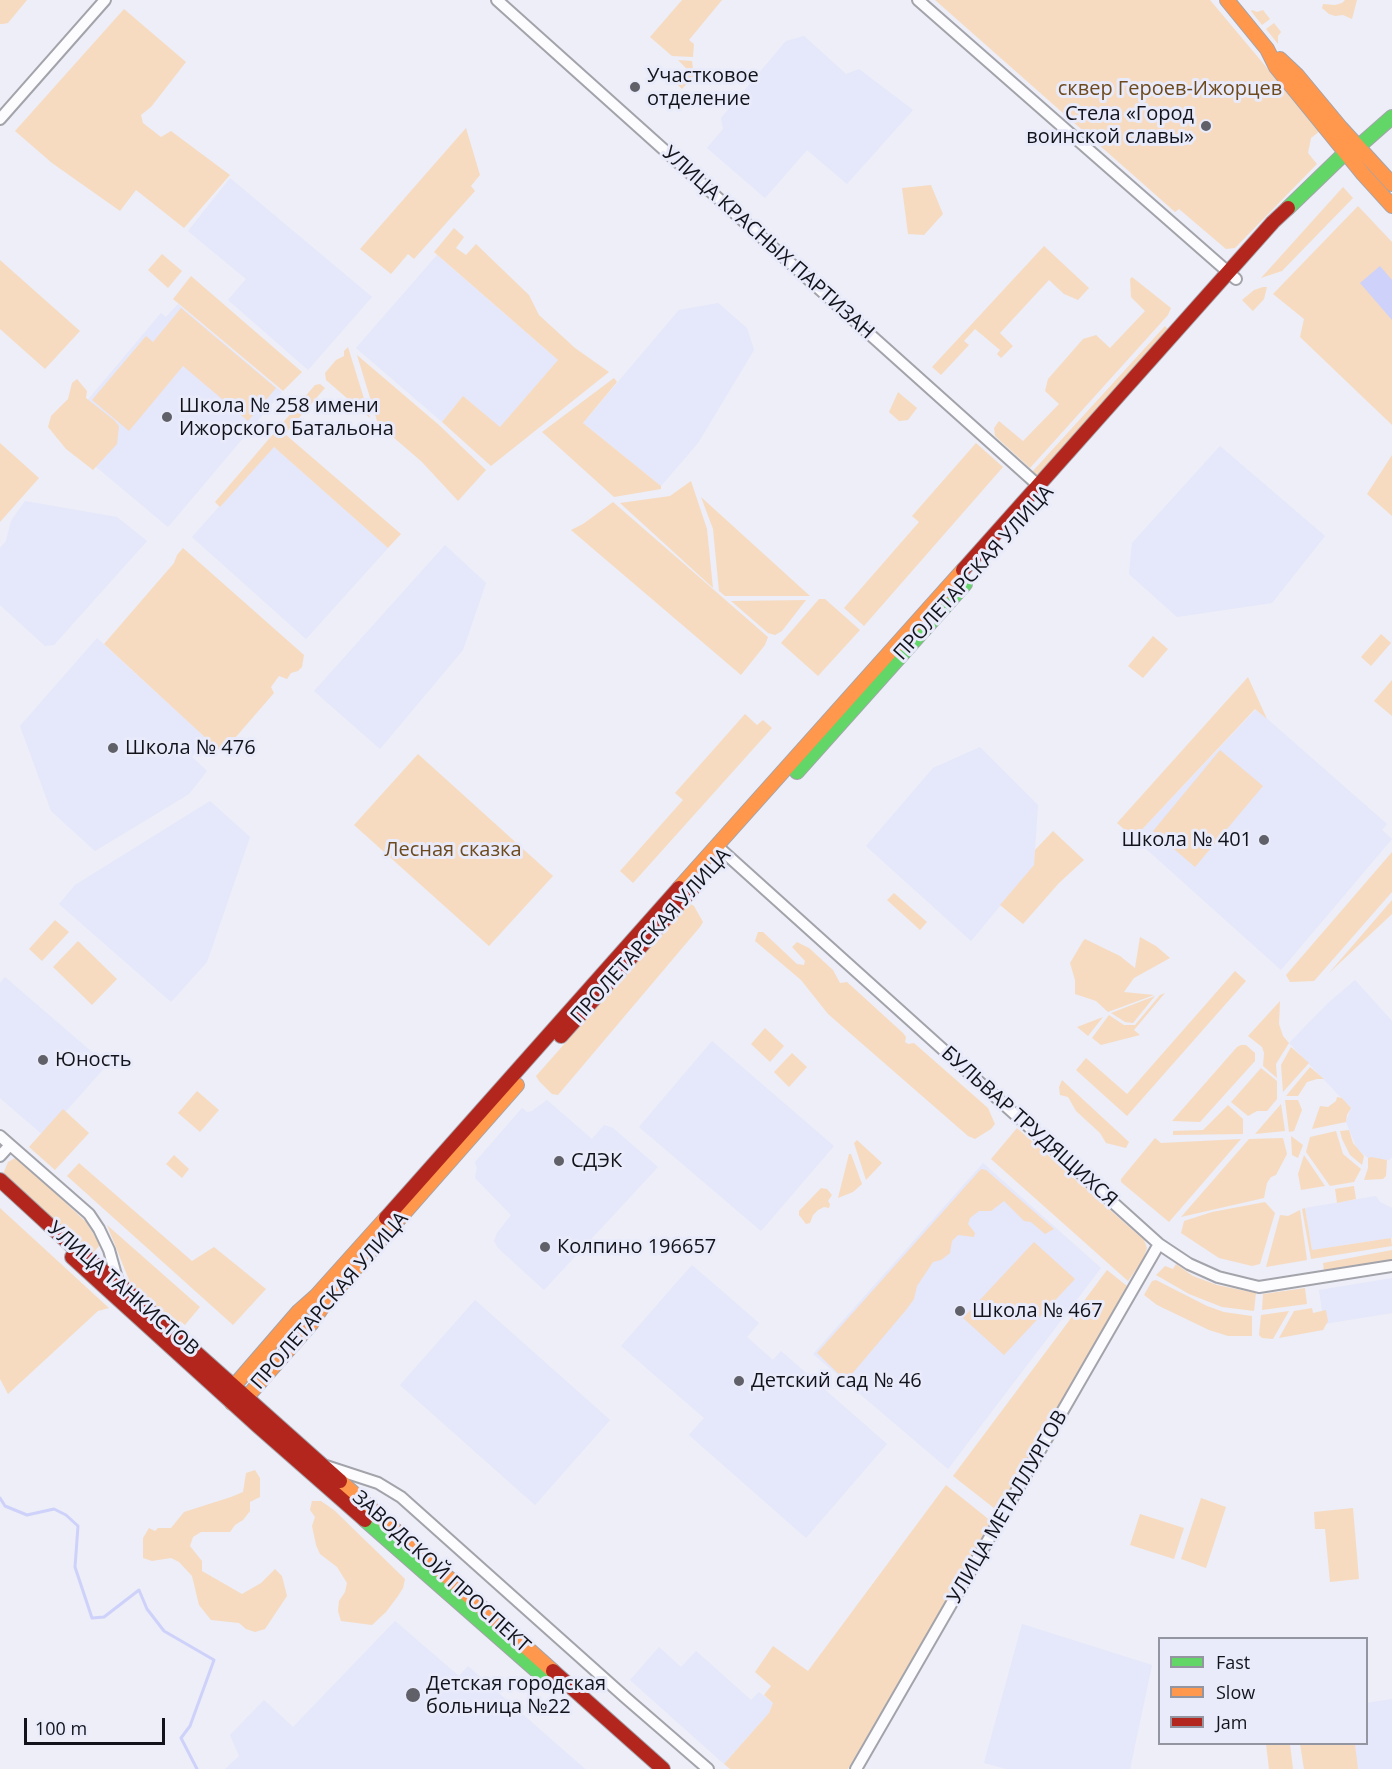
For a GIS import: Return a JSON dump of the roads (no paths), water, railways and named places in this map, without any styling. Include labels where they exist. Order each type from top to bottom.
[{"type":"main road","points":[[1227,0],[1267,49],[1276,67],[1352,153],[1392,206]]},
{"type":"main road","name":"ПРОЛЕТАРСКАЯ УЛИЦА","points":[[1232,275],[721,850],[234,1386],[232,1403],[247,1397],[332,1295],[721,850],[1039,486],[1232,275],[1352,153],[1392,117]]},
{"type":"main road","points":[[1352,153],[1392,184]]},
{"type":"main road","name":"УЛИЦА ТАНКИСТОВ","points":[[0,1180],[72,1246],[118,1282],[247,1397]]},
{"type":"main road","name":"УЛИЦА ТАНКИСТОВ","points":[[0,1192],[232,1403]]},
{"type":"main road","name":"ЗАВОДСКОЙ ПРОСПЕКТ","points":[[247,1397],[648,1769]]},
{"type":"main road","name":"ЗАВОДСКОЙ ПРОСПЕКТ","points":[[232,1403],[663,1769]]},
{"type":"street","points":[[0,119],[105,0]]},
{"type":"street","name":"УЛИЦА КРАСНЫХ ПАРТИЗАН","points":[[497,0],[1039,486]]},
{"type":"street","points":[[918,0],[1232,275]]},
{"type":"street","name":"БУЛЬВАР ТРУДЯЩИХСЯ","points":[[721,850],[1159,1244],[1189,1264],[1218,1277],[1259,1287],[1392,1266]]},
{"type":"street","points":[[0,1136],[88,1214],[99,1229],[109,1250],[118,1282]]},
{"type":"street","points":[[0,1156],[10,1145]]},
{"type":"street","name":"УЛИЦА МЕТАЛЛУРГОВ","points":[[856,1769],[1159,1244]]},
{"type":"street","points":[[320,1464],[378,1483],[401,1497],[708,1769]]},
{"type":"water","points":[[1380,266],[1392,280],[1392,320],[1360,283]]},
{"type":"waterway","points":[[0,1498],[5,1506],[27,1515],[54,1509],[66,1515],[78,1526],[75,1567],[92,1618],[104,1617],[139,1590],[147,1609],[164,1631],[214,1660],[190,1726],[181,1738],[197,1769]]},
{"type":"place","name":"Участковое отделение","points":[[635,87]]},
{"type":"place","name":"Стела «Город воинской славы»","points":[[1206,126]]},
{"type":"place","name":"Школа № 258 имени Ижорского Батальона","points":[[167,417]]},
{"type":"place","name":"Школа № 476","points":[[113,748]]},
{"type":"place","name":"Школа № 401","points":[[1264,840]]},
{"type":"place","name":"Юность","points":[[43,1060]]},
{"type":"place","name":"СДЭК","points":[[559,1161]]},
{"type":"place","name":"Колпино 196657","points":[[545,1247]]},
{"type":"place","name":"Школа № 467","points":[[960,1311]]},
{"type":"place","name":"Детский сад № 46","points":[[739,1381]]},
{"type":"place","name":"Детская городская больница №22","points":[[413,1695]]},
{"type":"park label","name":"сквер Героев-Ижорцев","points":[[1170,89]]},
{"type":"park label","name":"Лесная сказка","points":[[453,850]]}]
